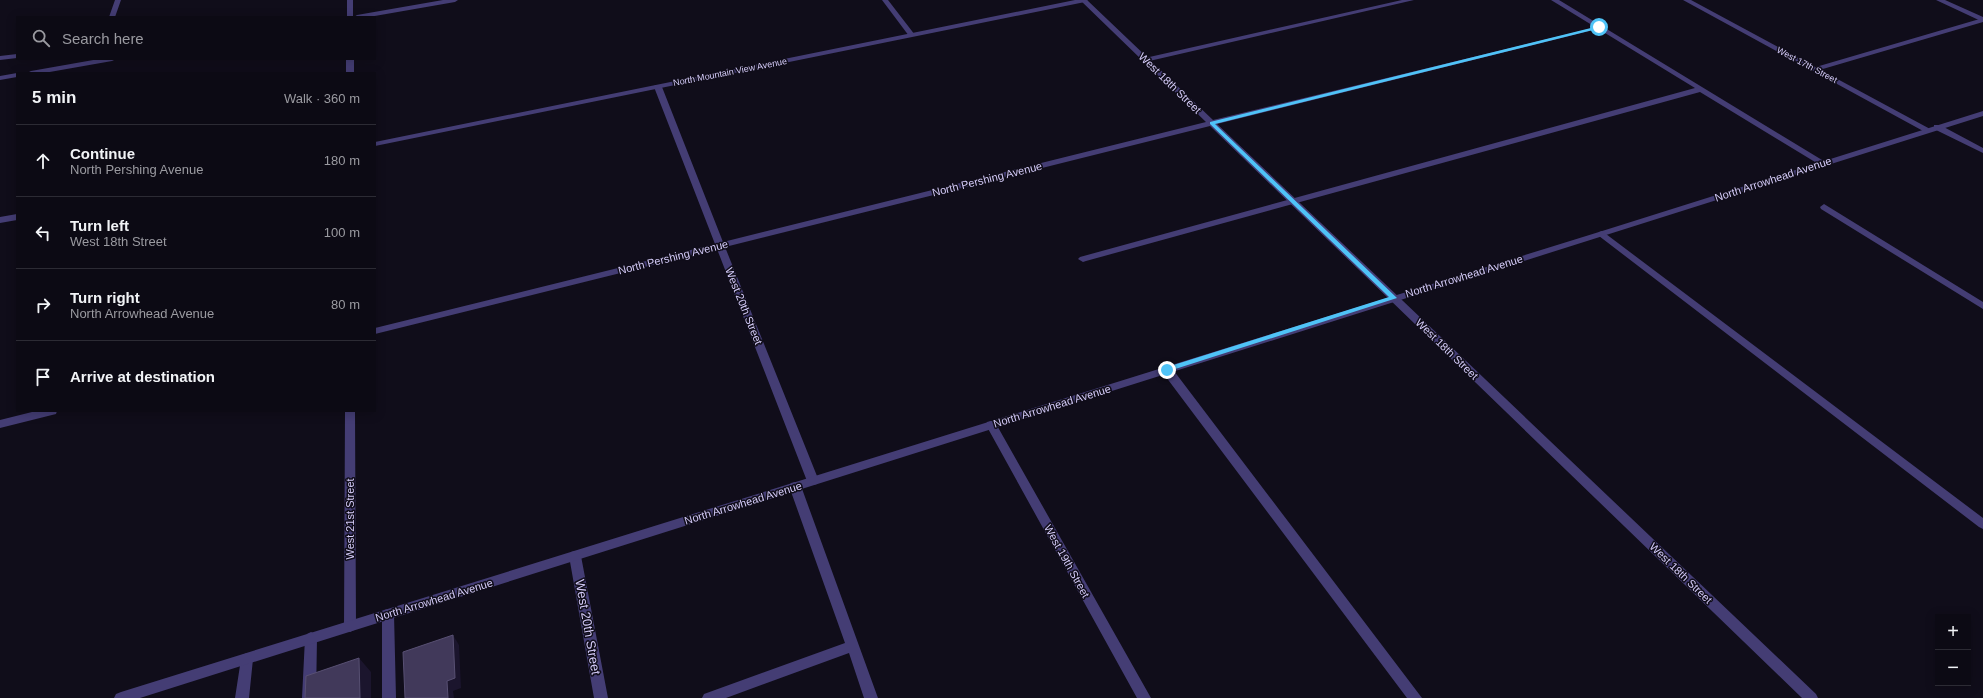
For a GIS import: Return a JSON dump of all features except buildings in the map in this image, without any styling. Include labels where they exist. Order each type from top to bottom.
[{"type":"street","points":[[112,16],[118,0]]},
{"type":"street","points":[[350,0],[350,16]]},
{"type":"street","points":[[363,16],[455,0]]},
{"type":"street","points":[[885,0],[912,35]]},
{"type":"street","name":"North Mountain View Avenue","points":[[376,144],[1084,0]]},
{"type":"street","name":"West 18th Street","points":[[1084,0],[1811,698]]},
{"type":"street","points":[[1145,60],[1411,0]]},
{"type":"street","points":[[1554,0],[1823,163]]},
{"type":"street","name":"West 17th Street","points":[[1686,0],[1928,130]]},
{"type":"street","points":[[1938,0],[1983,20]]},
{"type":"street","points":[[1813,69],[1983,20]]},
{"type":"street","name":"North Pershing Avenue","points":[[376,331],[1599,27]]},
{"type":"street","points":[[0,58],[16,56]]},
{"type":"street","points":[[36,72],[98,60]]},
{"type":"street","points":[[350,60],[350,72]]},
{"type":"street","points":[[0,78],[16,75]]},
{"type":"street","name":"West 20th Street","points":[[658,87],[813,481]]},
{"type":"street","points":[[1083,259],[1701,89]]},
{"type":"street","name":"North Arrowhead Avenue","points":[[122,698],[1983,113]]},
{"type":"street","points":[[1937,127],[1983,151]]},
{"type":"street","points":[[1824,207],[1983,306]]},
{"type":"street","points":[[0,220],[16,217]]},
{"type":"street","points":[[1602,234],[1983,524]]},
{"type":"street","points":[[1167,370],[1415,698]]},
{"type":"street","points":[[0,424],[48,412]]},
{"type":"street","name":"West 21st Street","points":[[350,412],[350,626]]},
{"type":"street","name":"West 19th Street","points":[[990,425],[1144,698]]},
{"type":"street","points":[[795,486],[871,698]]},
{"type":"street","name":"West 20th Street","points":[[575,556],[601,698]]},
{"type":"street","points":[[388,614],[389,698]]},
{"type":"street","points":[[309,698],[311,638]]},
{"type":"street","points":[[709,698],[853,646]]},
{"type":"street","points":[[242,698],[247,659]]},
{"type":"route","points":[[1167,370],[1394,298],[1212,123],[1599,27]]}]
